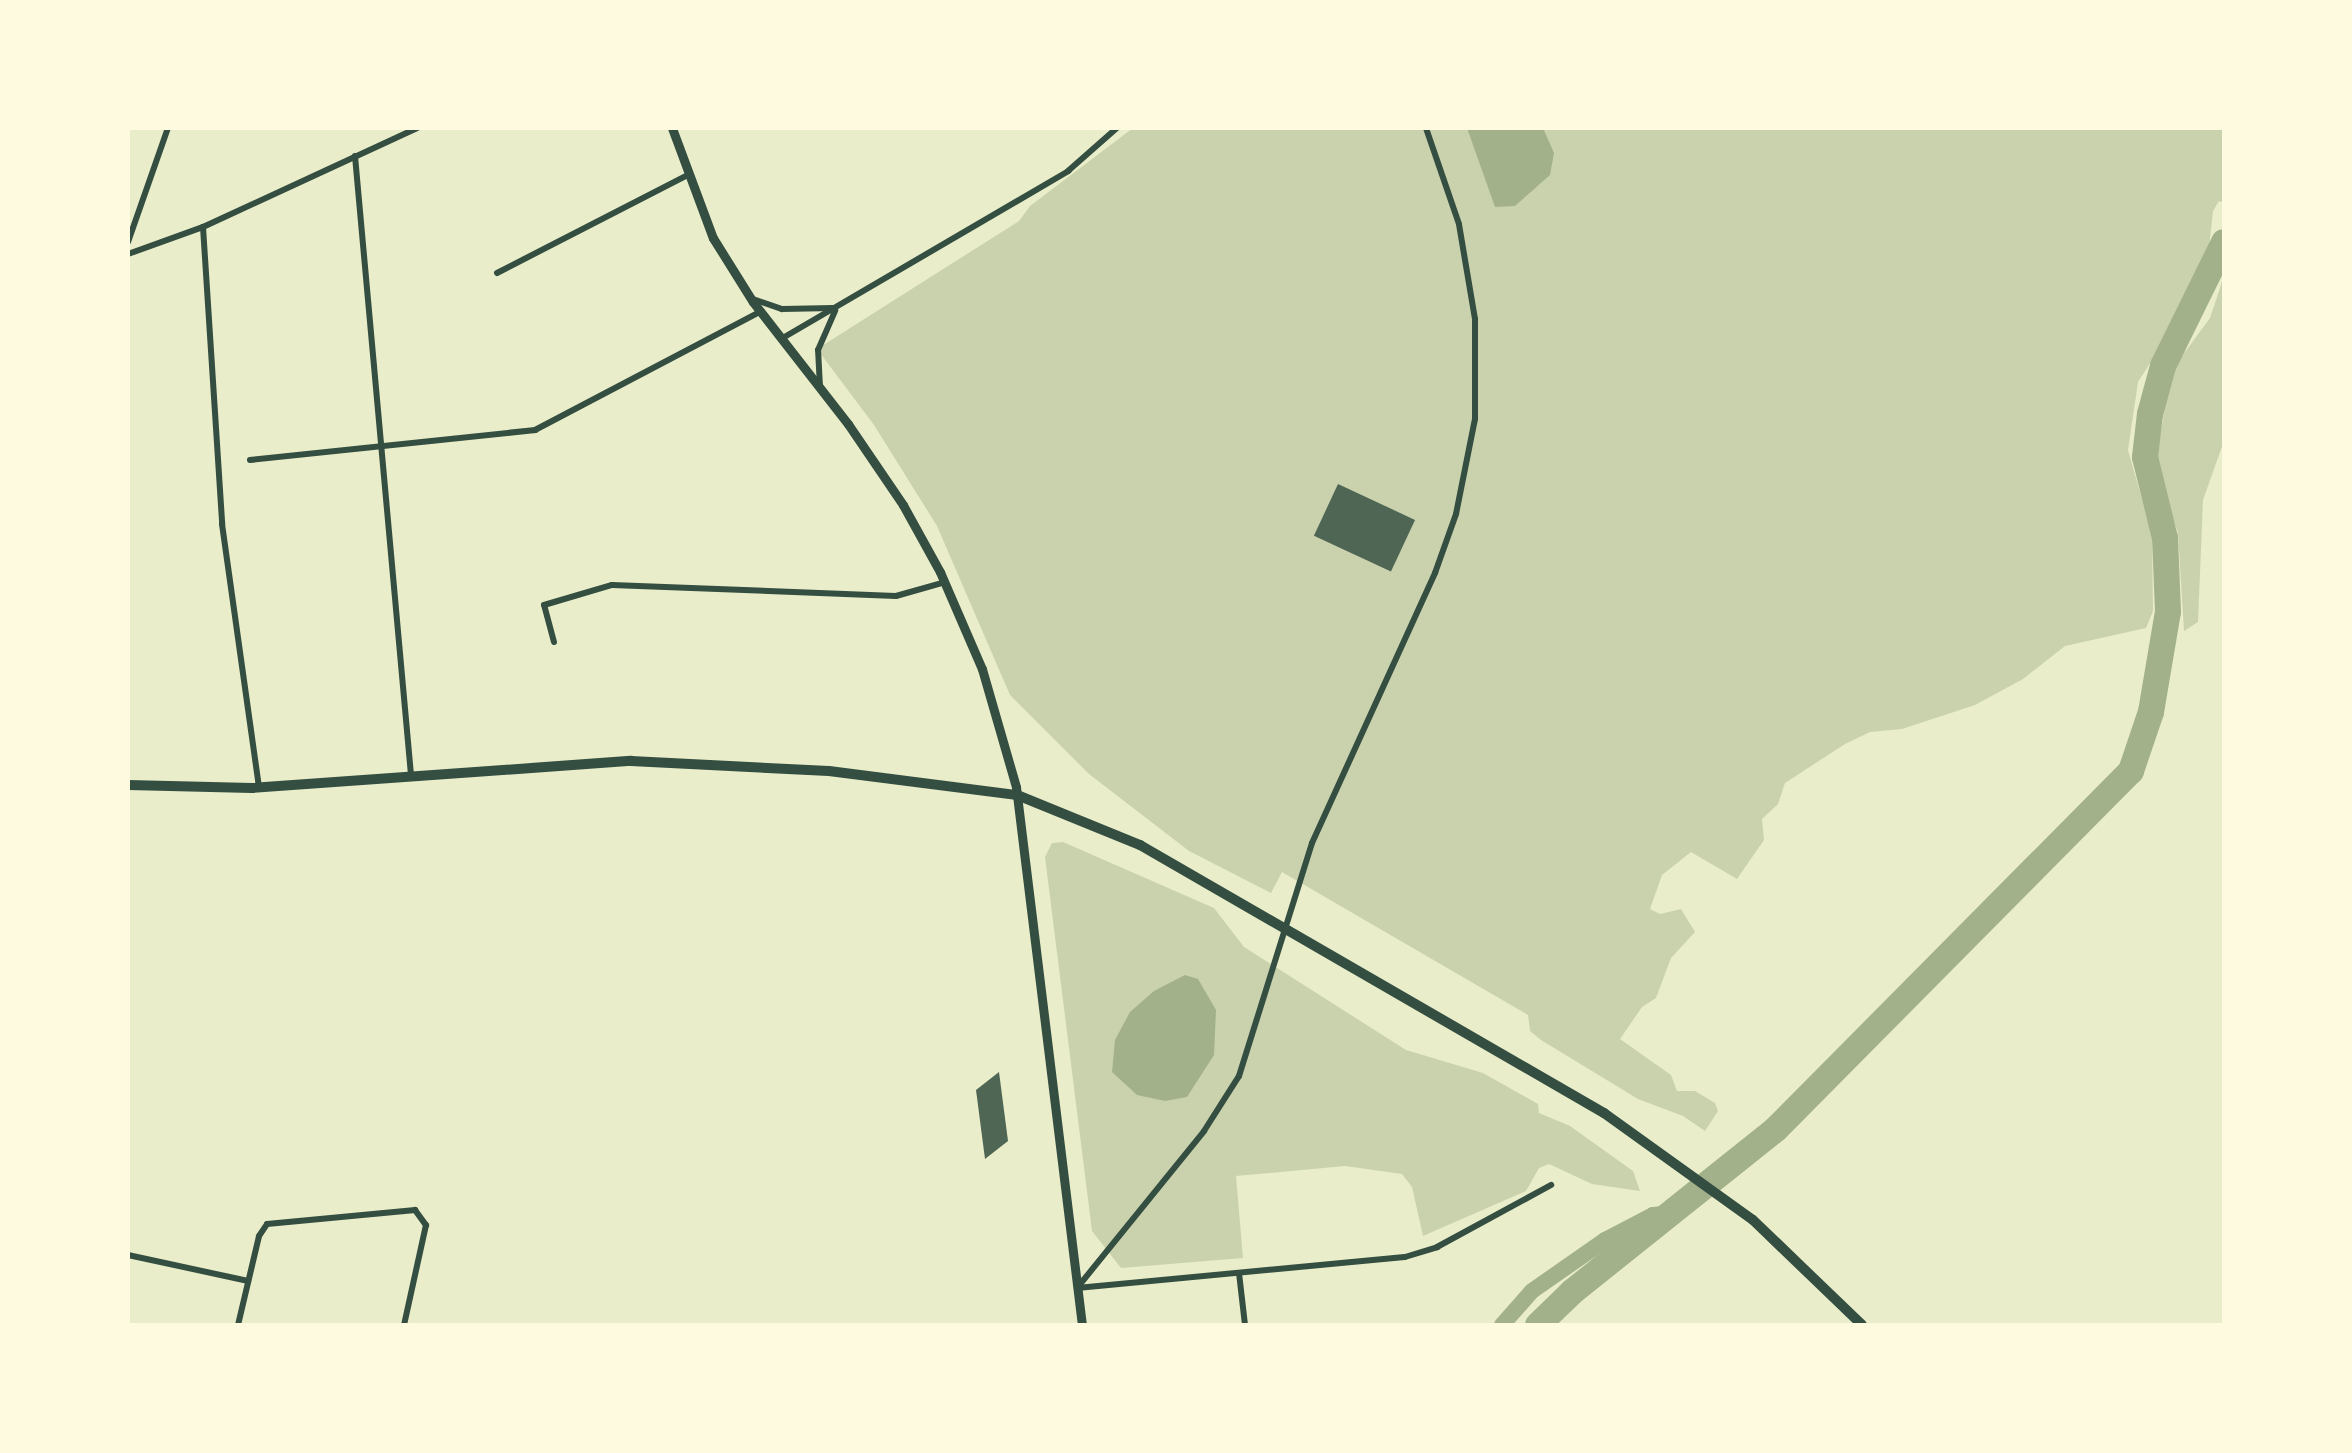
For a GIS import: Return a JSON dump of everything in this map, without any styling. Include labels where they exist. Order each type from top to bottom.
[{"type":"main road","points":[[672,128],[686,176],[713,238],[760,312],[820,387],[897,495],[945,582],[982,669],[1017,795],[1082,1325]]},
{"type":"main road","points":[[128,785],[259,788],[631,761],[829,771],[1017,795],[1114,832],[1563,1088],[1681,1164],[1726,1198],[1802,1262],[1862,1325]]},
{"type":"street","points":[[128,242],[168,128]]},
{"type":"street","points":[[128,254],[203,227],[417,128]]},
{"type":"street","points":[[781,339],[1068,171],[1117,128]]},
{"type":"street","points":[[1077,1288],[1204,1131],[1239,1076],[1312,843],[1435,573],[1456,514],[1475,419],[1475,319],[1459,224],[1426,128]]},
{"type":"street","points":[[355,156],[411,775]]},
{"type":"street","points":[[497,273],[686,176]]},
{"type":"street","points":[[203,227],[222,524],[259,788]]},
{"type":"street","points":[[750,298],[782,309],[837,308]]},
{"type":"street","points":[[820,387],[818,350],[837,308]]},
{"type":"street","points":[[250,460],[535,430],[760,312]]},
{"type":"street","points":[[554,642],[544,605],[612,585],[896,596],[945,582]]},
{"type":"street","points":[[1077,1288],[1417,1254],[1530,1201],[1551,1185]]},
{"type":"street","points":[[238,1325],[264,1226],[276,1221],[410,1209],[423,1213],[426,1229],[404,1325]]},
{"type":"street","points":[[128,1255],[248,1281]]},
{"type":"street","points":[[1239,1273],[1245,1325]]},
{"type":"shaded area","points":[[1133,128],[2224,128],[2224,203],[2219,201],[2213,211],[2208,257],[2185,309],[2138,382],[2128,450],[2152,535],[2153,611],[2146,628],[2065,646],[2023,679],[1975,705],[1902,729],[1870,732],[1845,744],[1785,783],[1778,804],[1762,819],[1764,840],[1737,879],[1691,852],[1662,875],[1650,909],[1660,914],[1681,909],[1695,932],[1671,958],[1656,998],[1642,1007],[1620,1039],[1671,1075],[1677,1091],[1695,1091],[1715,1103],[1718,1111],[1705,1131],[1683,1116],[1638,1099],[1541,1040],[1530,1031],[1528,1015],[1282,872],[1271,893],[1189,851],[1089,774],[1010,695],[937,526],[874,425],[817,349],[1019,221],[1030,206]]},
{"type":"shaded area","points":[[1467,128],[1543,128],[1554,153],[1550,175],[1515,206],[1495,207]]},
{"type":"shaded area","points":[[2224,276],[2224,441],[2203,500],[2198,622],[2184,631],[2178,533],[2155,466],[2171,371],[2210,318]]},
{"type":"shaded area","points":[[1063,842],[1214,908],[1244,947],[1406,1050],[1483,1073],[1538,1104],[1539,1113],[1570,1126],[1633,1171],[1640,1191],[1592,1184],[1549,1164],[1539,1168],[1526,1191],[1423,1236],[1412,1187],[1402,1174],[1345,1166],[1236,1176],[1243,1258],[1121,1268],[1092,1231],[1045,857],[1052,843]]},
{"type":"shaded area","points":[[1185,975],[1198,979],[1216,1010],[1214,1055],[1187,1097],[1165,1101],[1137,1095],[1112,1072],[1115,1040],[1130,1012],[1154,991]]},
{"type":"building","points":[[1338,484],[1415,520],[1391,572],[1314,536]]},
{"type":"building","points":[[999,1072],[1008,1141],[985,1159],[976,1090]]},
{"type":"waterway","points":[[1538,1325],[1572,1292],[1776,1129],[2131,771],[2151,712],[2168,612],[2165,538],[2145,457],[2150,414],[2163,366],[2224,242]]},
{"type":"waterway","points":[[1502,1325],[1532,1291],[1605,1240],[1653,1215],[1675,1213]]}]
